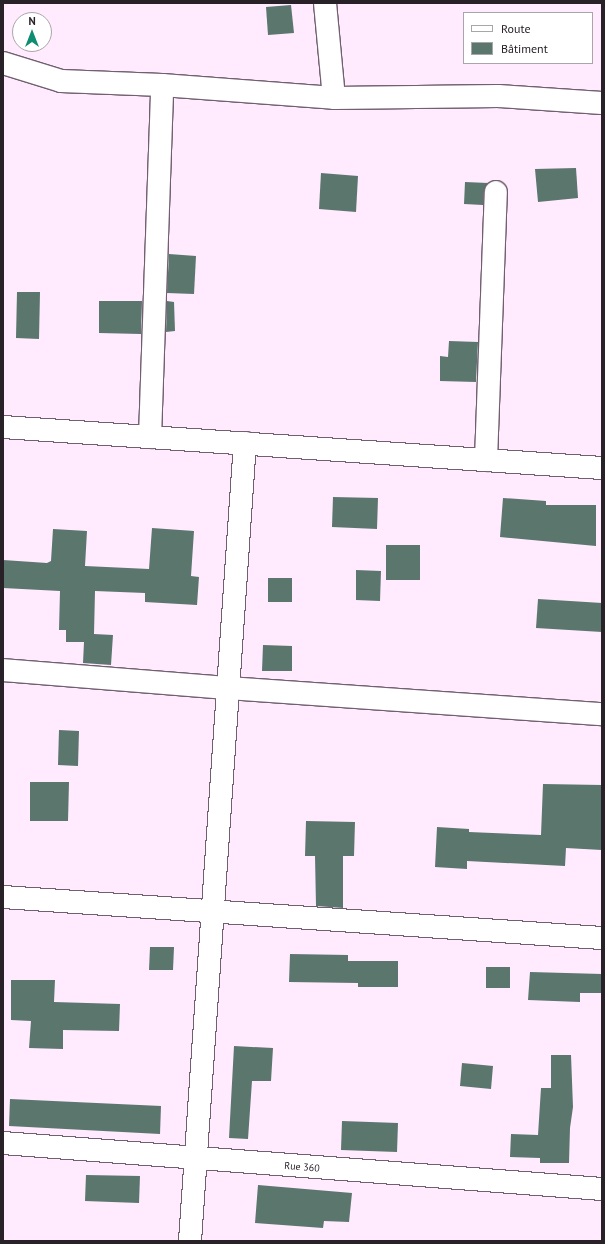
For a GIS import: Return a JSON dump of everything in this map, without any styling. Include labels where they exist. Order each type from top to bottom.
[{"type":"street","points":[[325,3],[334,98]]},
{"type":"street","points":[[3,63],[61,81],[162,85],[334,98],[498,96],[602,103]]},
{"type":"street","points":[[150,437],[162,85]]},
{"type":"street","points":[[486,460],[496,192]]},
{"type":"street","points":[[3,427],[602,468]]},
{"type":"street","points":[[190,1241],[245,443]]},
{"type":"street","points":[[3,670],[228,688],[602,714]]},
{"type":"street","points":[[3,897],[213,910],[602,938]]},
{"type":"street","name":"Rue 360","points":[[3,1143],[602,1189]]},
{"type":"building","points":[[291,5],[294,33],[268,35],[266,7]]},
{"type":"building","points":[[576,168],[578,198],[538,202],[535,169]]},
{"type":"building","points":[[321,173],[358,176],[356,212],[319,209]]},
{"type":"building","points":[[465,182],[488,183],[484,191],[483,205],[464,204]]},
{"type":"building","points":[[169,254],[196,256],[194,294],[167,293]]},
{"type":"building","points":[[17,292],[40,292],[39,339],[16,338]]},
{"type":"building","points":[[99,301],[142,301],[141,334],[99,333]]},
{"type":"building","points":[[167,301],[174,302],[175,331],[166,332]]},
{"type":"building","points":[[449,341],[478,342],[476,382],[440,381],[440,356],[448,357]]},
{"type":"building","points":[[333,497],[378,498],[377,529],[332,527]]},
{"type":"building","points":[[503,498],[546,501],[546,505],[596,505],[596,546],[500,537]]},
{"type":"building","points":[[152,528],[194,531],[191,576],[199,577],[197,605],[145,602],[145,593],[95,591],[94,634],[113,635],[111,665],[83,663],[84,642],[66,642],[66,630],[59,630],[60,591],[3,588],[3,560],[47,563],[51,561],[53,529],[87,531],[85,566],[149,569]]},
{"type":"building","points":[[386,545],[420,545],[420,580],[386,580]]},
{"type":"building","points":[[356,570],[381,571],[380,601],[356,600]]},
{"type":"building","points":[[268,578],[292,578],[292,602],[268,602]]},
{"type":"building","points":[[538,599],[602,603],[602,632],[536,628]]},
{"type":"building","points":[[263,645],[292,646],[292,671],[262,671]]},
{"type":"building","points":[[59,730],[79,731],[78,766],[58,765]]},
{"type":"building","points":[[30,782],[69,782],[68,821],[30,821]]},
{"type":"building","points":[[543,784],[602,785],[602,850],[566,848],[565,866],[467,861],[467,869],[435,867],[437,827],[469,829],[469,832],[541,835]]},
{"type":"building","points":[[306,821],[355,822],[354,856],[343,856],[343,908],[316,906],[315,856],[305,856]]},
{"type":"building","points":[[150,947],[174,947],[173,970],[149,970]]},
{"type":"building","points":[[290,954],[348,955],[348,961],[398,961],[398,987],[358,987],[358,983],[289,982]]},
{"type":"building","points":[[486,967],[510,967],[510,988],[486,988]]},
{"type":"building","points":[[530,972],[602,974],[602,993],[580,993],[580,1002],[528,1000]]},
{"type":"building","points":[[11,980],[55,980],[54,1002],[120,1004],[119,1031],[63,1030],[63,1049],[29,1048],[31,1021],[11,1020]]},
{"type":"building","points":[[234,1046],[273,1048],[271,1081],[252,1081],[248,1139],[229,1138]]},
{"type":"building","points":[[551,1055],[571,1055],[573,1107],[570,1128],[569,1163],[540,1163],[540,1158],[510,1157],[511,1134],[538,1135],[541,1088],[551,1088]]},
{"type":"building","points":[[462,1063],[493,1066],[491,1089],[460,1086]]},
{"type":"building","points":[[10,1099],[161,1106],[160,1134],[9,1126]]},
{"type":"building","points":[[342,1121],[398,1123],[397,1152],[341,1150]]},
{"type":"building","points":[[86,1175],[140,1176],[139,1203],[85,1201]]},
{"type":"building","points":[[258,1185],[352,1193],[349,1222],[324,1221],[323,1228],[255,1223]]}]
